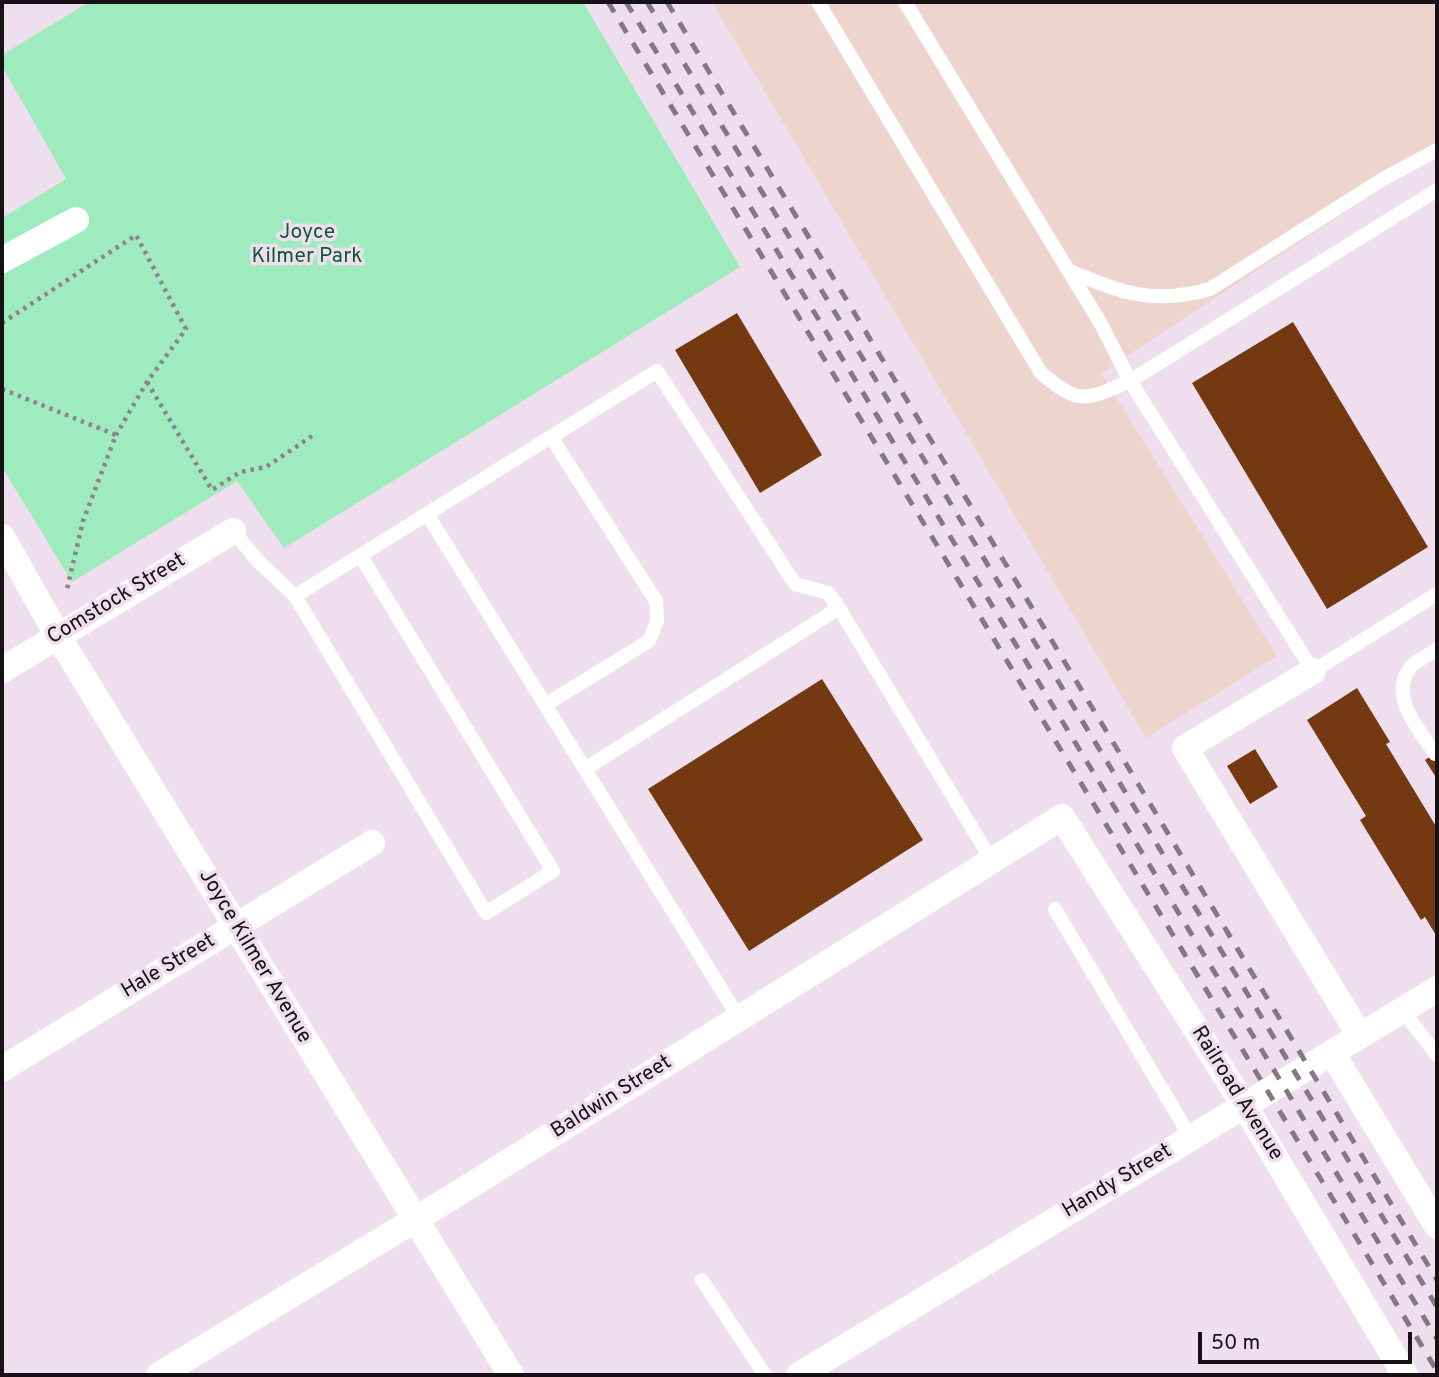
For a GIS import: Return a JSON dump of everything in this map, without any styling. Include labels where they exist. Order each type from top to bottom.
[{"type":"street","points":[[2,260],[76,220]]},
{"type":"street","name":"Comstock Street","points":[[2,670],[233,531]]},
{"type":"street","name":"Joyce Kilmer Avenue","points":[[2,537],[58,636],[511,1375]]},
{"type":"street","points":[[1313,671],[1185,748],[1360,1036]]},
{"type":"street","name":"Baldwin Street","points":[[159,1375],[416,1219],[1062,817]]},
{"type":"street","name":"Railroad Avenue","points":[[1062,817],[1244,1105],[1405,1375]]},
{"type":"street","name":"Hale Street","points":[[2,1069],[372,843]]},
{"type":"street","name":"Handy Street","points":[[799,1375],[827,1368],[1244,1105],[1437,989]]},
{"type":"street","points":[[1332,1053],[1437,1226]]},
{"type":"lane","points":[[818,2],[1041,373],[1065,393],[1089,398],[1130,382],[1437,190]]},
{"type":"lane","points":[[905,2],[1101,324],[1130,382],[1313,671],[1437,594]]},
{"type":"lane","points":[[1068,270],[1129,294],[1181,298],[1210,289],[1383,179],[1437,150]]},
{"type":"lane","points":[[295,596],[657,371],[795,584],[828,593],[839,608],[992,861]]},
{"type":"lane","points":[[545,705],[649,641],[657,621],[656,601],[551,437]]},
{"type":"lane","points":[[427,514],[739,1018]]},
{"type":"lane","points":[[233,531],[258,561],[295,596],[486,913],[553,872],[360,555]]},
{"type":"lane","points":[[585,769],[839,608]]},
{"type":"lane","points":[[1435,754],[1404,703],[1401,688],[1410,667],[1437,649]]},
{"type":"lane","points":[[1055,909],[1191,1138]]},
{"type":"lane","points":[[1402,1010],[1437,1055]]},
{"type":"lane","points":[[702,1280],[765,1375]]},
{"type":"path","points":[[2,323],[136,235],[186,329],[147,382],[116,435],[83,521],[67,589]]},
{"type":"path","points":[[147,382],[212,490],[240,472],[266,467],[312,436]]},
{"type":"path","points":[[2,389],[116,435]]},
{"type":"shaded area","points":[[712,2],[1437,2],[1437,152],[1101,373],[1277,656],[1146,738]]},
{"type":"green space","name":"Joyce Kilmer Park","points":[[89,2],[583,2],[740,267],[284,548],[237,481],[72,582],[2,467],[2,218],[66,179],[2,66],[2,55]]},
{"type":"building","points":[[737,313],[822,455],[760,493],[675,350]]},
{"type":"building","points":[[1293,322],[1428,547],[1327,609],[1192,383]]},
{"type":"building","points":[[822,679],[923,840],[749,951],[648,789]]},
{"type":"building","points":[[1357,688],[1390,742],[1386,744],[1437,828],[1437,937],[1425,917],[1421,920],[1360,820],[1366,816],[1307,720]]},
{"type":"building","points":[[1255,749],[1278,787],[1250,804],[1227,766]]},
{"type":"building","points":[[1437,752],[1437,779],[1425,760]]},
{"type":"railway","points":[[608,2],[1437,1371]]},
{"type":"railway","points":[[626,2],[1437,1339]]},
{"type":"railway","points":[[647,2],[1437,1307]]},
{"type":"railway","points":[[667,2],[1437,1280]]}]
